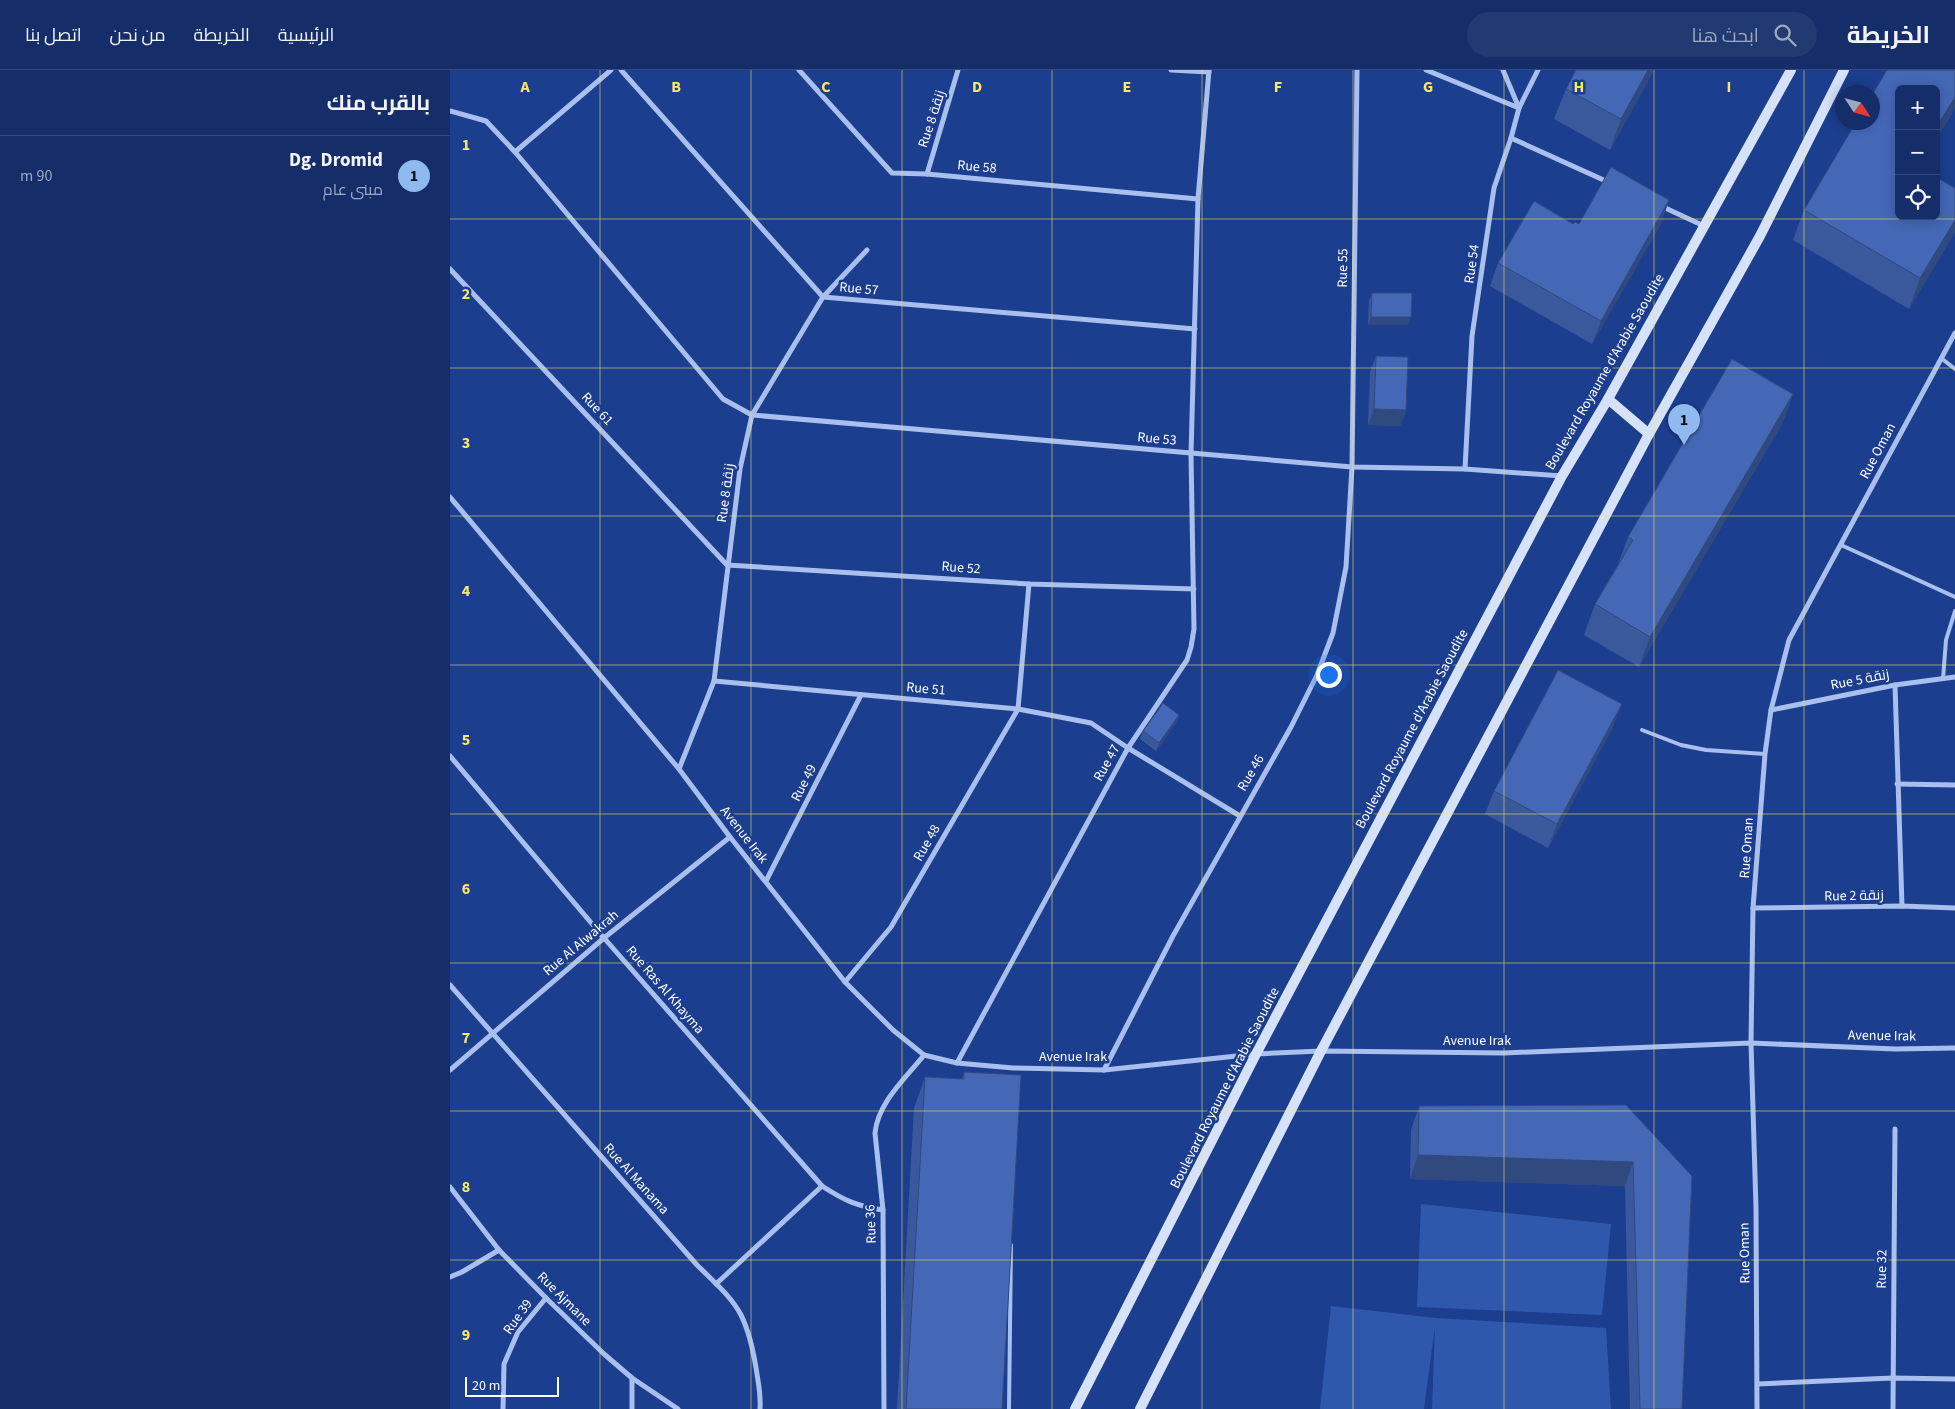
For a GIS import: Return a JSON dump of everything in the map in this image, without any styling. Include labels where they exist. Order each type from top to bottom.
[{"type":"main road","name":"Boulevard Royaume d'Arabie Saoudite","points":[[1075,1409],[1256,1054],[1562,476],[1608,399],[1790,70]]},
{"type":"main road","points":[[1140,1409],[1322,1051],[1649,434],[1760,236],[1844,70]]},
{"type":"main road","points":[[1608,399],[1649,434]]},
{"type":"street","points":[[515,152],[610,70]]},
{"type":"street","name":"Rue 57","points":[[621,70],[823,297],[1196,330]]},
{"type":"street","name":"Rue 58","points":[[799,70],[892,173],[927,174],[1198,199]]},
{"type":"street","name":"Rue 8 زنقة","points":[[927,174],[958,70]]},
{"type":"street","points":[[1171,70],[1209,71]]},
{"type":"street","name":"Rue 55","points":[[1352,467],[1357,70]]},
{"type":"street","points":[[1426,70],[1519,108]]},
{"type":"street","points":[[1503,70],[1519,108]]},
{"type":"street","name":"Rue 54","points":[[1465,469],[1472,336],[1494,188],[1519,108],[1538,70]]},
{"type":"street","name":"Rue 47","points":[[957,1063],[1128,748],[1187,660],[1191,647],[1194,629],[1194,589],[1191,454],[1196,330],[1198,199],[1209,71]]},
{"type":"street","points":[[450,111],[486,121],[515,152],[723,400],[752,415]]},
{"type":"street","points":[[1511,138],[1616,186]]},
{"type":"street","points":[[1651,202],[1704,226]]},
{"type":"street","name":"Rue 8 زنقة","points":[[679,769],[714,681],[740,469],[752,415],[823,297],[867,250]]},
{"type":"street","name":"Rue 61","points":[[450,269],[727,565]]},
{"type":"street","name":"Rue Oman","points":[[1757,1409],[1756,1208],[1751,1043],[1754,908],[1770,710],[1789,640],[1955,333]]},
{"type":"street","name":"Rue 53","points":[[752,415],[1352,467],[1465,469],[1562,476]]},
{"type":"street","name":"Rue 46","points":[[1104,1070],[1173,936],[1317,676],[1333,633],[1346,567],[1352,467]]},
{"type":"street","name":"Avenue Irak","points":[[450,496],[679,769],[730,837],[845,982],[892,1030],[924,1055],[957,1063],[1013,1068],[1104,1070],[1256,1054],[1322,1051],[1504,1053],[1751,1043],[1895,1049],[1955,1048]]},
{"type":"street","name":"Rue 52","points":[[727,565],[1028,584],[1194,589]]},
{"type":"street","points":[[1018,709],[1028,584]]},
{"type":"street","name":"Rue 5 زنقة","points":[[1770,710],[1895,685],[1955,677]]},
{"type":"street","name":"Rue 51","points":[[714,681],[1018,709],[1091,723],[1128,748],[1240,816]]},
{"type":"street","points":[[1895,685],[1902,906]]},
{"type":"street","name":"Rue 49","points":[[766,881],[861,695]]},
{"type":"street","name":"Rue 48","points":[[845,982],[891,927],[1018,709]]},
{"type":"street","name":"Rue Ras Al Khayma","points":[[450,756],[604,938],[822,1186],[840,1198],[858,1206],[883,1210]]},
{"type":"street","points":[[1897,784],[1955,786]]},
{"type":"street","name":"Rue Al Alwakrah","points":[[450,1070],[604,938],[730,837]]},
{"type":"street","name":"Rue 2 زنقة","points":[[1754,908],[1902,906],[1955,908]]},
{"type":"street","name":"Rue Al Manama","points":[[450,985],[716,1284],[740,1314],[751,1340],[761,1400],[760,1409]]},
{"type":"street","name":"Rue 36","points":[[884,1409],[883,1210],[875,1133],[876,1124],[879,1112],[924,1055]]},
{"type":"street","name":"Rue 32","points":[[1893,1409],[1895,1129]]},
{"type":"street","points":[[716,1284],[822,1186]]},
{"type":"street","name":"Rue Ajmane","points":[[450,1187],[499,1250],[546,1298],[632,1378],[678,1409]]},
{"type":"street","points":[[450,1277],[499,1250]]},
{"type":"street","name":"Rue 39","points":[[503,1409],[504,1364],[518,1332],[546,1298]]},
{"type":"street","points":[[632,1378],[632,1409]]},
{"type":"street","points":[[1758,1384],[1893,1378],[1955,1379]]},
{"type":"lane","points":[[1941,358],[1955,369]]},
{"type":"lane","points":[[1841,545],[1955,596]]},
{"type":"lane","points":[[1943,679],[1946,640],[1955,611]]},
{"type":"lane","points":[[1642,730],[1681,745],[1706,750],[1765,754]]},
{"type":"lane","points":[[1013,1068],[1013,1077]]},
{"type":"lane","points":[[1010,1409],[1011,1243]]},
{"type":"shaded area","points":[[1421,1204],[1611,1224],[1602,1315],[1417,1307]]},
{"type":"shaded area","points":[[1331,1306],[1436,1318],[1606,1328],[1611,1409],[1432,1409],[1435,1326],[1424,1409],[1320,1409]]},
{"type":"building","points":[[1576,70],[1648,70],[1621,119],[1566,89]]},
{"type":"building","points":[[1887,70],[1955,70],[1955,97],[1940,121],[1940,85],[1895,85],[1895,220],[1940,220],[1940,179],[1955,188],[1955,220],[1920,278],[1804,210],[1851,130],[1880,130],[1880,85],[1878,85]]},
{"type":"building","points":[[1611,167],[1669,200],[1601,321],[1498,263],[1534,201],[1573,224],[1575,222],[1579,224]]},
{"type":"building","points":[[1372,293],[1412,293],[1411,317],[1371,317]]},
{"type":"building","points":[[1376,356],[1408,357],[1406,410],[1374,409]]},
{"type":"building","points":[[1732,359],[1793,394],[1650,637],[1595,604],[1633,540],[1628,537]]},
{"type":"building","points":[[1558,670],[1622,704],[1557,824],[1494,791]]},
{"type":"building","points":[[1163,703],[1179,715],[1159,743],[1143,731]]},
{"type":"building","points":[[964,1072],[1021,1075],[1002,1409],[906,1409],[925,1077],[964,1079]]},
{"type":"building","points":[[1626,1105],[1692,1176],[1682,1409],[1640,1409],[1633,1162],[1418,1155],[1419,1106]]},
{"type":"place","name":"Dg. Dromid","points":[[1684,445]]}]
